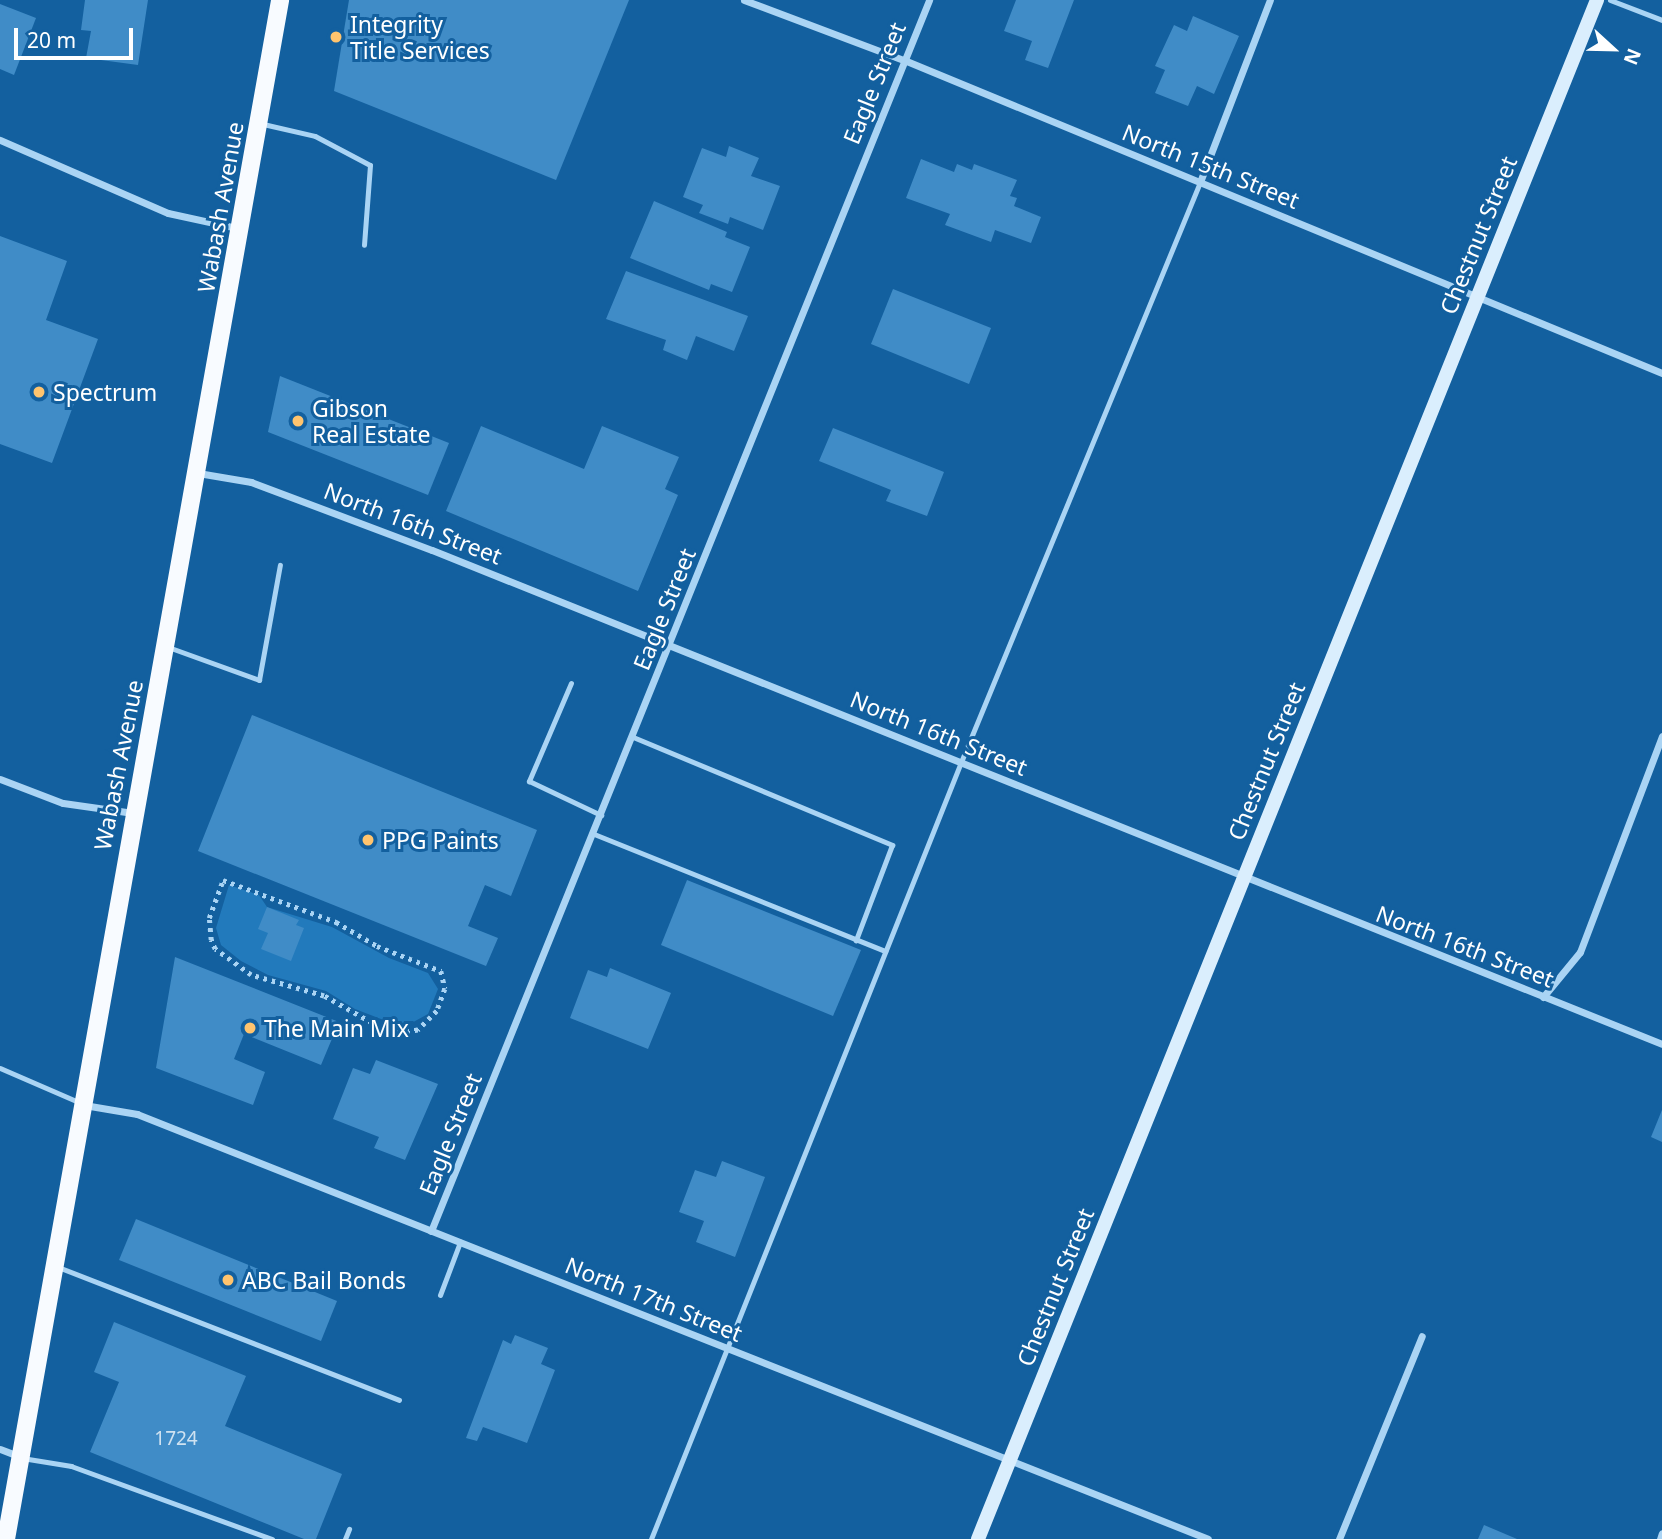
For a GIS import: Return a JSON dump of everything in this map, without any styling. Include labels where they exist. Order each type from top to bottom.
[{"type":"main road","name":"Wabash Avenue","points":[[6,1539],[133,813],[198,473],[280,0]]},
{"type":"street","name":"North 15th Street","points":[[744,0],[904,60],[1662,373]]},
{"type":"street","name":"Eagle Street","points":[[430,1231],[671,645],[929,0]]},
{"type":"street","points":[[1200,182],[1270,0]]},
{"type":"street","name":"Chestnut Street","points":[[978,1539],[1597,0]]},
{"type":"street","points":[[0,140],[168,213],[241,229]]},
{"type":"street","name":"North 16th Street","points":[[198,473],[251,482],[671,645],[1243,880],[1662,1044]]},
{"type":"street","points":[[1543,998],[1580,952],[1662,736]]},
{"type":"street","points":[[0,779],[63,803],[133,813]]},
{"type":"street","name":"North 17th Street","points":[[83,1105],[137,1114],[1208,1539]]},
{"type":"street","points":[[1339,1539],[1422,1336]]},
{"type":"street","points":[[0,1449],[22,1458]]},
{"type":"street","points":[[1660,1539],[1662,1533]]},
{"type":"lane","points":[[1610,0],[1662,20]]},
{"type":"lane","points":[[260,123],[315,136],[370,165],[364,245]]},
{"type":"lane","points":[[651,1539],[961,762],[1200,182]]},
{"type":"lane","points":[[165,646],[259,680],[280,565]]},
{"type":"lane","points":[[571,683],[529,781],[601,815]]},
{"type":"lane","points":[[633,737],[892,845],[856,940]]},
{"type":"lane","points":[[594,834],[885,951]]},
{"type":"lane","points":[[0,1068],[83,1105]]},
{"type":"lane","points":[[440,1295],[460,1242]]},
{"type":"lane","points":[[55,1266],[399,1401]]},
{"type":"lane","points":[[22,1458],[71,1466],[272,1539]]},
{"type":"lane","points":[[345,1539],[349,1529]]},
{"type":"path","points":[[231,880],[261,891],[441,971],[445,989],[428,1023],[400,1033],[372,1023],[324,996],[251,975],[215,949],[209,918],[219,884],[231,880]]},
{"type":"shaded area","points":[[229,885],[259,895],[267,907],[332,927],[389,958],[428,973],[438,989],[428,1014],[406,1026],[394,1024],[355,1009],[326,991],[268,975],[241,961],[221,945],[216,928]]},
{"type":"building","points":[[85,0],[148,0],[138,65],[86,58],[91,31],[81,30]]},
{"type":"building","points":[[349,0],[629,0],[556,180],[334,91]]},
{"type":"building","points":[[1016,0],[1074,0],[1048,68],[1025,60],[1032,41],[1004,31]]},
{"type":"building","points":[[0,4],[36,18],[14,75],[0,69]]},
{"type":"building","points":[[1193,16],[1239,36],[1214,94],[1197,86],[1188,106],[1155,93],[1165,70],[1155,66],[1174,25],[1187,31]]},
{"type":"building","points":[[729,146],[759,158],[751,176],[780,186],[763,230],[730,217],[728,224],[699,213],[703,205],[683,197],[702,148],[726,157]]},
{"type":"building","points":[[921,159],[954,172],[957,164],[972,170],[974,164],[1017,180],[1010,196],[1017,198],[1014,206],[1041,217],[1031,243],[995,230],[991,242],[945,225],[950,214],[906,198]]},
{"type":"building","points":[[654,201],[727,232],[725,237],[750,247],[732,292],[711,284],[709,290],[630,258]]},
{"type":"building","name":"Spectrum","points":[[0,236],[67,261],[46,320],[98,339],[52,463],[0,444]]},
{"type":"building","points":[[626,271],[748,316],[734,351],[696,336],[687,360],[663,350],[666,340],[606,319]]},
{"type":"building","points":[[893,289],[991,328],[969,384],[871,344]]},
{"type":"building","points":[[280,376],[449,443],[428,495],[268,432]]},
{"type":"building","points":[[481,426],[584,469],[602,426],[679,457],[665,489],[678,495],[638,591],[446,511]]},
{"type":"building","points":[[833,428],[944,472],[927,516],[886,501],[891,490],[819,461]]},
{"type":"building","name":"PPG Paints","points":[[252,715],[537,830],[511,896],[485,885],[468,926],[498,938],[486,966],[198,851]]},
{"type":"building","points":[[687,880],[861,950],[833,1016],[661,945]]},
{"type":"building","points":[[267,907],[299,920],[296,925],[304,928],[291,961],[261,949],[268,933],[258,929]]},
{"type":"building","name":"The Main Mix","points":[[175,957],[339,1022],[321,1065],[244,1034],[234,1059],[265,1072],[253,1105],[156,1068]]},
{"type":"building","points":[[610,968],[671,993],[648,1049],[570,1018],[588,970],[607,977]]},
{"type":"building","points":[[376,1060],[438,1084],[405,1160],[374,1148],[379,1137],[333,1119],[353,1068],[370,1074]]},
{"type":"building","points":[[1662,1110],[1662,1142],[1651,1137]]},
{"type":"building","points":[[722,1161],[765,1177],[735,1257],[696,1242],[704,1221],[679,1212],[695,1170],[716,1177]]},
{"type":"building","name":"ABC Bail Bonds","points":[[136,1219],[337,1301],[321,1341],[119,1260]]},
{"type":"building","points":[[114,1322],[246,1376],[225,1426],[342,1474],[316,1539],[304,1539],[90,1452],[119,1382],[94,1372]]},
{"type":"building","points":[[515,1335],[548,1348],[541,1364],[555,1370],[527,1443],[483,1427],[477,1441],[466,1438],[503,1340],[511,1344]]},
{"type":"building","points":[[1484,1525],[1517,1539],[1478,1539]]},
{"type":"place","name":"Integrity Title Services","points":[[336,37]]},
{"type":"place","name":"Spectrum","points":[[39,392]]},
{"type":"place","name":"Gibson Real Estate","points":[[298,421]]},
{"type":"place","name":"PPG Paints","points":[[368,840]]},
{"type":"place","name":"The Main Mix","points":[[250,1028]]},
{"type":"place","name":"ABC Bail Bonds","points":[[228,1280]]}]
